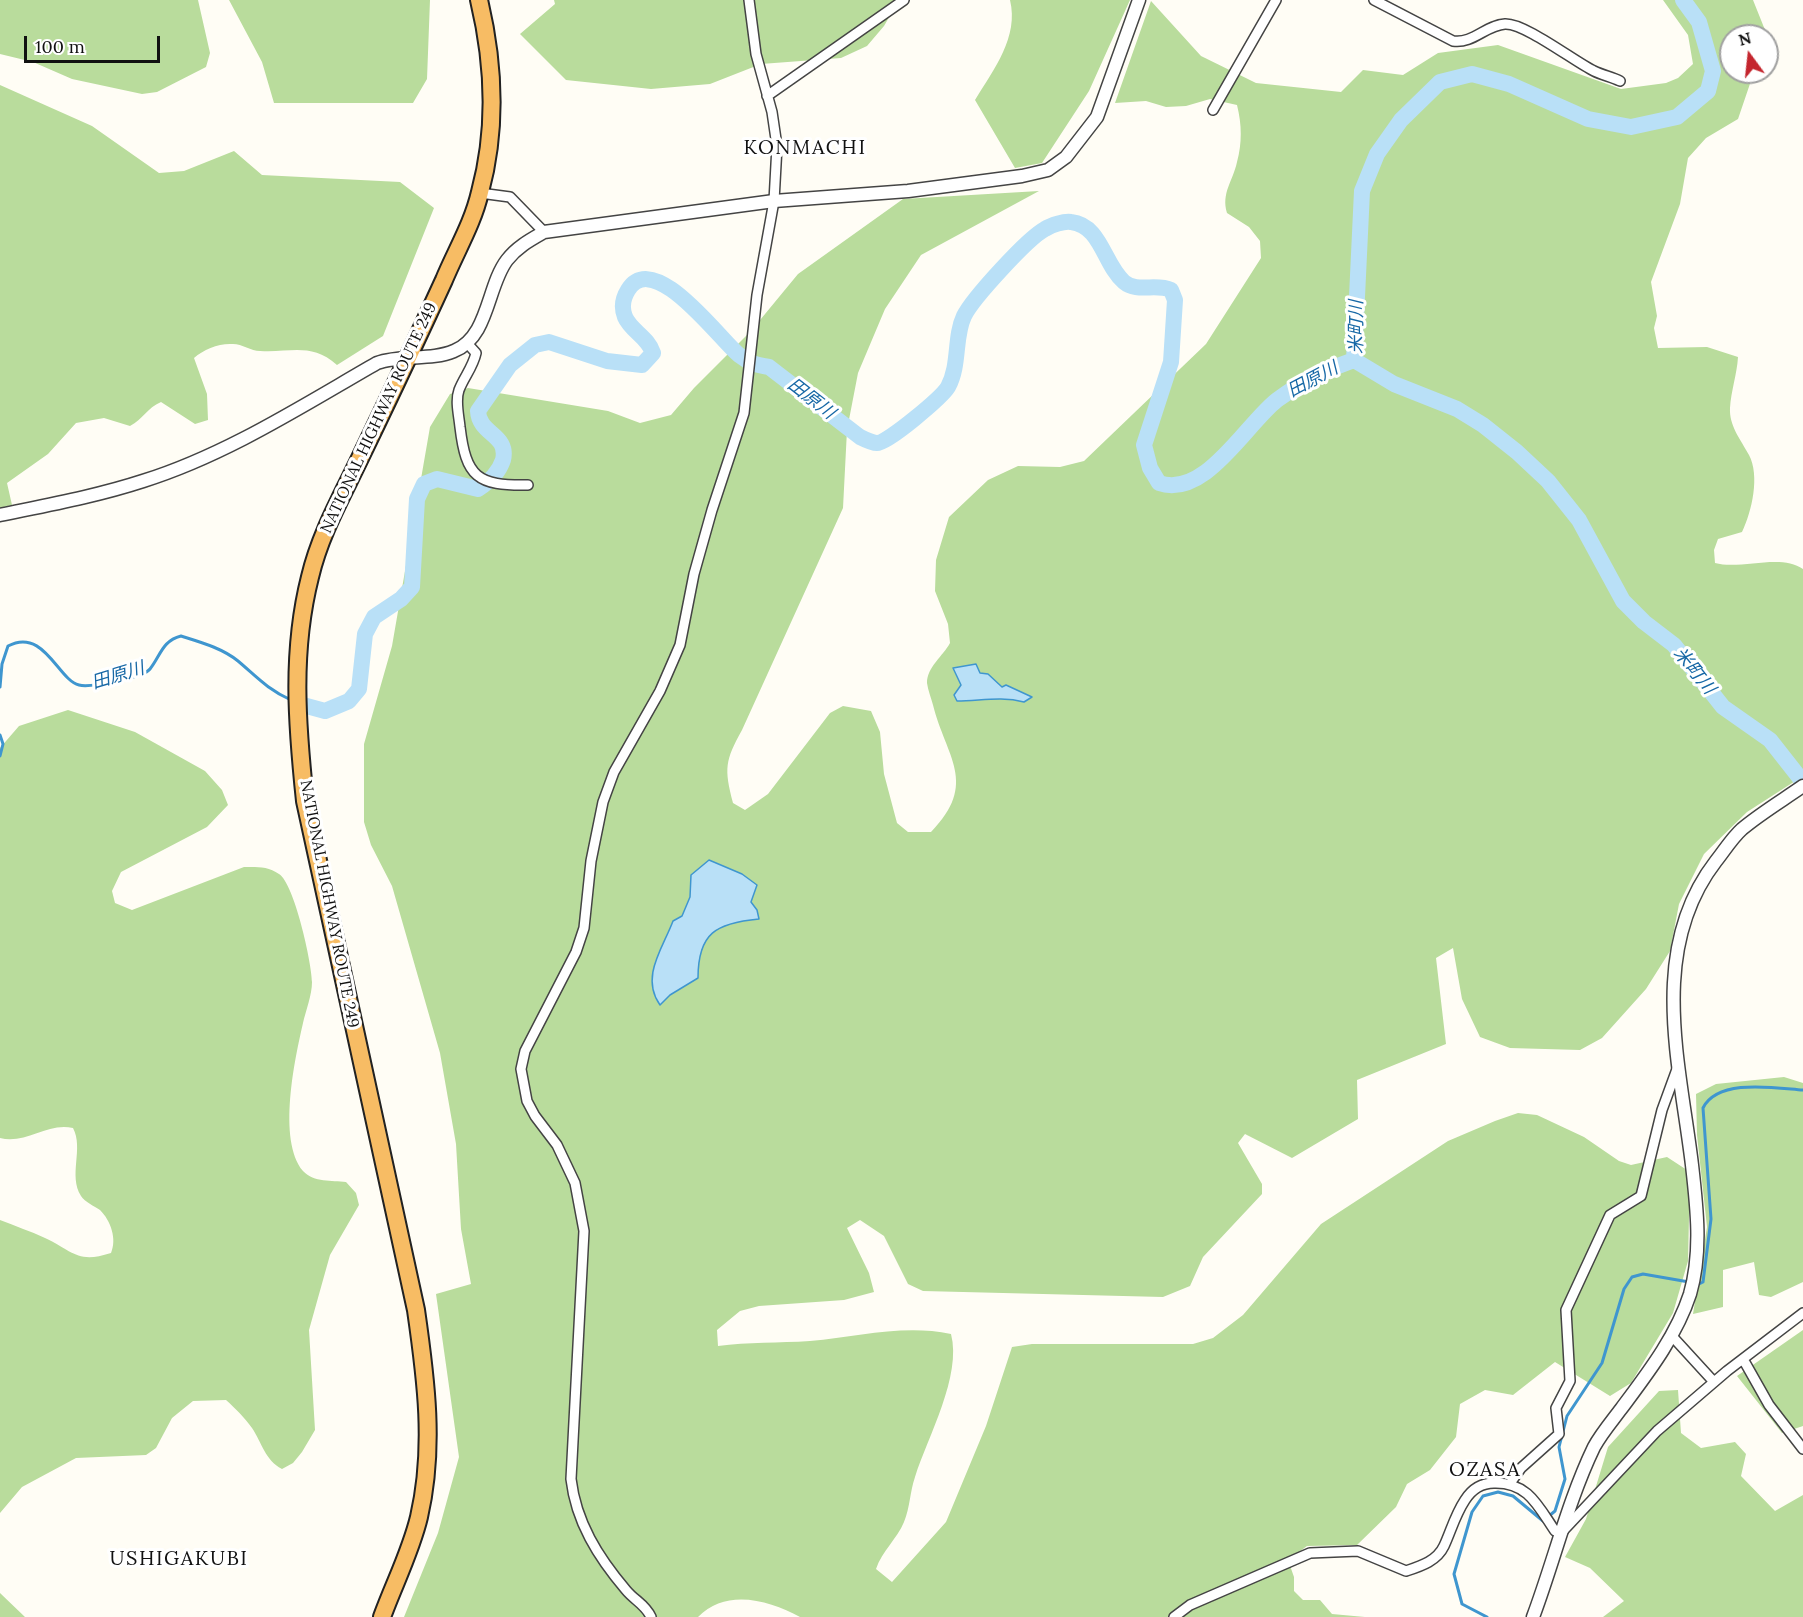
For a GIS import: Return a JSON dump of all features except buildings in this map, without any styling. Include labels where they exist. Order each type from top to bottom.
[{"type":"highway","name":"NATIONAL HIGHWAY ROUTE 249","points":[[382,1617],[419,1518],[427,1457],[428,1390],[416,1310],[305,801],[297,732],[296,674],[301,619],[322,536],[409,358],[470,222],[480,193],[492,113],[492,71],[479,0]]},
{"type":"street","points":[[651,1617],[646,1607],[630,1595],[608,1568],[581,1523],[572,1491],[570,1479],[583,1281],[582,1213],[575,1183],[557,1145],[535,1116],[527,1101],[521,1069],[525,1051],[566,974],[584,928],[591,861],[603,802],[614,772],[660,691],[680,645],[709,520],[744,413],[757,295],[774,201],[777,146],[756,54],[749,0]]},
{"type":"street","points":[[767,96],[904,0]]},
{"type":"street","points":[[0,515],[117,488],[168,472],[233,443],[376,363],[388,359],[454,351],[477,330],[496,280],[506,261],[525,242],[544,232],[560,228],[774,201],[908,191],[1048,170],[1066,157],[1098,117],[1138,0]]},
{"type":"street","points":[[1213,110],[1276,0]]},
{"type":"street","points":[[1374,0],[1453,41],[1468,41],[1498,26],[1509,25],[1559,48],[1594,71],[1620,81]]},
{"type":"street","points":[[480,193],[510,197],[544,232]]},
{"type":"street","points":[[466,342],[476,353],[473,365],[458,392],[463,456],[475,475],[499,485],[528,485]]},
{"type":"street","points":[[1533,1617],[1558,1532],[1595,1445],[1660,1356],[1690,1294],[1696,1263],[1698,1231],[1683,1094],[1677,1069],[1672,993],[1677,946],[1685,914],[1695,890],[1741,830],[1803,786]]},
{"type":"street","points":[[1511,1482],[1521,1468],[1559,1434],[1556,1408],[1570,1381],[1566,1310],[1610,1215],[1641,1196],[1662,1110],[1677,1069]]},
{"type":"street","points":[[1558,1532],[1642,1445],[1714,1382],[1803,1314]]},
{"type":"street","points":[[1671,1335],[1714,1382]]},
{"type":"street","points":[[1743,1359],[1769,1405],[1803,1449]]},
{"type":"street","points":[[1174,1617],[1190,1605],[1310,1553],[1358,1551],[1406,1571],[1425,1565],[1444,1547],[1452,1522],[1475,1487],[1485,1483],[1511,1482],[1535,1501],[1558,1532]]},
{"type":"green space","points":[[0,0],[198,0],[210,53],[206,67],[157,92],[142,94],[72,79],[33,62],[0,54]]},
{"type":"green space","points":[[229,0],[430,0],[427,79],[413,103],[274,103],[262,62]]},
{"type":"green space","points":[[554,0],[899,0],[884,26],[867,46],[841,58],[761,64],[710,84],[651,89],[566,80],[520,34],[555,4]]},
{"type":"green space","points":[[1010,0],[1130,0],[1089,91],[1042,163],[1015,168],[975,100],[997,64],[1008,40],[1012,14]]},
{"type":"green space","points":[[1663,0],[1753,0],[1763,24],[1719,24],[1719,84],[1750,84],[1738,119],[1706,138],[1688,158],[1680,204],[1651,282],[1657,316],[1654,328],[1658,348],[1707,347],[1738,357],[1730,415],[1733,427],[1752,463],[1753,493],[1749,514],[1742,532],[1718,539],[1714,550],[1715,563],[1737,565],[1784,562],[1803,569],[1803,776],[1747,812],[1704,854],[1679,904],[1670,951],[1646,989],[1602,1038],[1580,1050],[1510,1048],[1480,1037],[1462,999],[1453,948],[1436,958],[1446,1044],[1357,1080],[1358,1119],[1292,1158],[1245,1134],[1238,1143],[1262,1184],[1262,1194],[1203,1257],[1190,1286],[1163,1297],[923,1291],[908,1284],[884,1236],[860,1220],[847,1228],[869,1273],[874,1292],[844,1300],[759,1306],[740,1311],[717,1330],[718,1346],[810,1341],[915,1330],[951,1334],[952,1368],[942,1406],[915,1477],[904,1522],[876,1569],[892,1582],[946,1522],[986,1426],[1012,1347],[1032,1344],[1193,1344],[1213,1338],[1243,1315],[1321,1224],[1448,1141],[1518,1113],[1537,1115],[1584,1137],[1619,1161],[1631,1165],[1667,1157],[1690,1172],[1688,1261],[1673,1313],[1631,1383],[1610,1396],[1555,1362],[1513,1395],[1485,1390],[1460,1404],[1456,1437],[1430,1470],[1407,1484],[1396,1507],[1357,1545],[1307,1546],[1288,1560],[1294,1577],[1294,1591],[1303,1600],[1320,1600],[1332,1614],[1365,1617],[800,1617],[761,1602],[734,1600],[721,1602],[698,1617],[404,1617],[438,1533],[459,1457],[436,1294],[471,1284],[461,1229],[456,1144],[440,1053],[392,886],[371,845],[364,822],[364,744],[392,646],[430,427],[450,394],[468,388],[608,411],[640,423],[671,415],[694,388],[751,331],[798,274],[903,199],[1039,191],[921,255],[885,309],[858,373],[847,430],[843,508],[729,757],[727,773],[733,803],[745,810],[768,794],[830,713],[843,706],[871,711],[880,732],[884,774],[897,823],[908,832],[931,832],[945,815],[953,799],[956,784],[951,755],[927,683],[932,667],[950,643],[948,624],[935,591],[936,560],[949,517],[988,480],[1018,466],[1060,467],[1084,461],[1206,344],[1261,258],[1260,241],[1249,227],[1227,213],[1226,193],[1240,148],[1241,127],[1237,105],[1210,99],[1186,106],[1166,107],[1146,101],[1115,103],[1151,1],[1201,56],[1256,83],[1341,92],[1363,70],[1403,75],[1438,53],[1498,45],[1621,89],[1666,83],[1678,78],[1693,64],[1688,35]]},
{"type":"green space","points":[[0,85],[92,126],[159,173],[184,171],[234,151],[262,175],[400,182],[434,208],[383,336],[337,365],[318,353],[309,351],[257,351],[233,344],[222,344],[207,349],[194,358],[207,394],[208,420],[195,424],[161,402],[130,426],[104,418],[76,423],[48,454],[7,483],[12,505],[0,508]]},
{"type":"green space","points":[[68,710],[135,732],[205,771],[222,790],[228,805],[207,827],[121,872],[112,891],[115,903],[132,910],[244,867],[271,870],[285,880],[301,924],[312,982],[290,1098],[291,1140],[295,1157],[307,1175],[323,1180],[346,1182],[356,1193],[359,1205],[330,1255],[309,1330],[315,1430],[293,1463],[282,1469],[276,1465],[264,1451],[252,1428],[226,1400],[193,1401],[172,1418],[156,1448],[146,1455],[76,1458],[22,1487],[0,1513],[0,1220],[39,1235],[83,1257],[111,1253],[113,1248],[112,1230],[107,1219],[100,1210],[81,1196],[77,1188],[77,1145],[73,1128],[54,1128],[18,1139],[0,1138],[0,748],[19,726]]},
{"type":"green space","points":[[1784,1077],[1803,1083],[1803,1282],[1771,1297],[1759,1295],[1754,1262],[1723,1270],[1723,1307],[1693,1314],[1707,1227],[1697,1135],[1696,1094],[1716,1084]]},
{"type":"green space","points":[[1803,1330],[1803,1426],[1782,1433],[1737,1376]]},
{"type":"green space","points":[[1678,1390],[1681,1433],[1701,1448],[1735,1442],[1746,1454],[1741,1476],[1775,1511],[1803,1495],[1803,1617],[1603,1617],[1624,1601],[1590,1568],[1565,1557],[1586,1519],[1608,1447],[1659,1391]]},
{"type":"green space","points":[[0,1593],[25,1617],[0,1617]]},
{"type":"water","points":[[976,664],[980,673],[988,674],[1002,687],[1006,685],[1032,697],[1024,702],[999,699],[957,701],[954,695],[961,685],[953,668]]},
{"type":"water","points":[[709,860],[742,874],[757,885],[751,902],[757,910],[759,919],[731,924],[712,933],[701,950],[698,978],[670,995],[660,1005],[652,984],[655,963],[673,921],[682,916],[690,897],[691,875]]},
{"type":"waterway","name":"米町川","points":[[1354,360],[1362,191],[1377,154],[1401,120],[1440,82],[1472,74],[1509,84],[1588,119],[1631,127],[1677,117],[1708,91],[1713,71],[1699,22],[1683,0]]},
{"type":"waterway","name":"田原川","points":[[303,705],[325,711],[349,701],[359,689],[365,634],[374,617],[401,599],[412,587],[417,499],[424,484],[437,479],[478,489],[499,469],[503,460],[502,445],[483,425],[478,411],[510,365],[535,345],[549,342],[607,361],[642,365],[653,353],[651,347],[628,322],[623,310],[626,293],[639,280],[654,280],[670,288],[686,301],[739,355],[753,363],[769,367],[860,437],[877,443],[892,436],[914,419],[948,387],[954,370],[959,333],[964,316],[1002,269],[1026,244],[1048,228],[1065,222],[1081,225],[1096,238],[1117,275],[1124,282],[1135,287],[1159,287],[1171,290],[1175,300],[1171,362],[1144,445],[1150,468],[1159,483],[1176,485],[1192,480],[1208,470],[1277,400],[1314,377],[1354,360]]},
{"type":"waterway","name":"米町川","points":[[1354,360],[1394,384],[1457,409],[1483,425],[1548,481],[1579,520],[1623,601],[1644,622],[1674,645],[1723,707],[1770,740],[1803,782]]},
{"type":"waterway","name":"田原川","points":[[0,687],[2,664],[8,646],[21,642],[31,643],[41,649],[71,681],[85,686],[116,681],[146,672],[166,645],[181,636],[225,652],[269,687],[291,700]]},
{"type":"waterway","name":"田原川","points":[[0,735],[3,744],[0,756]]},
{"type":"waterway","points":[[1699,1284],[1703,1282],[1711,1219],[1703,1108],[1710,1099],[1721,1092],[1734,1089],[1763,1087],[1803,1090]]},
{"type":"waterway","points":[[1487,1617],[1462,1604],[1454,1574],[1472,1512],[1483,1496],[1498,1492],[1513,1496],[1543,1521],[1555,1511],[1565,1479],[1559,1447],[1567,1416],[1602,1363],[1624,1289],[1632,1277],[1643,1274],[1689,1282]]},
{"type":"district","name":"KONMACHI","points":[[805,148]]},
{"type":"district","name":"OZASA","points":[[1485,1470]]},
{"type":"district","name":"USHIGAKUBI","points":[[179,1559]]}]
